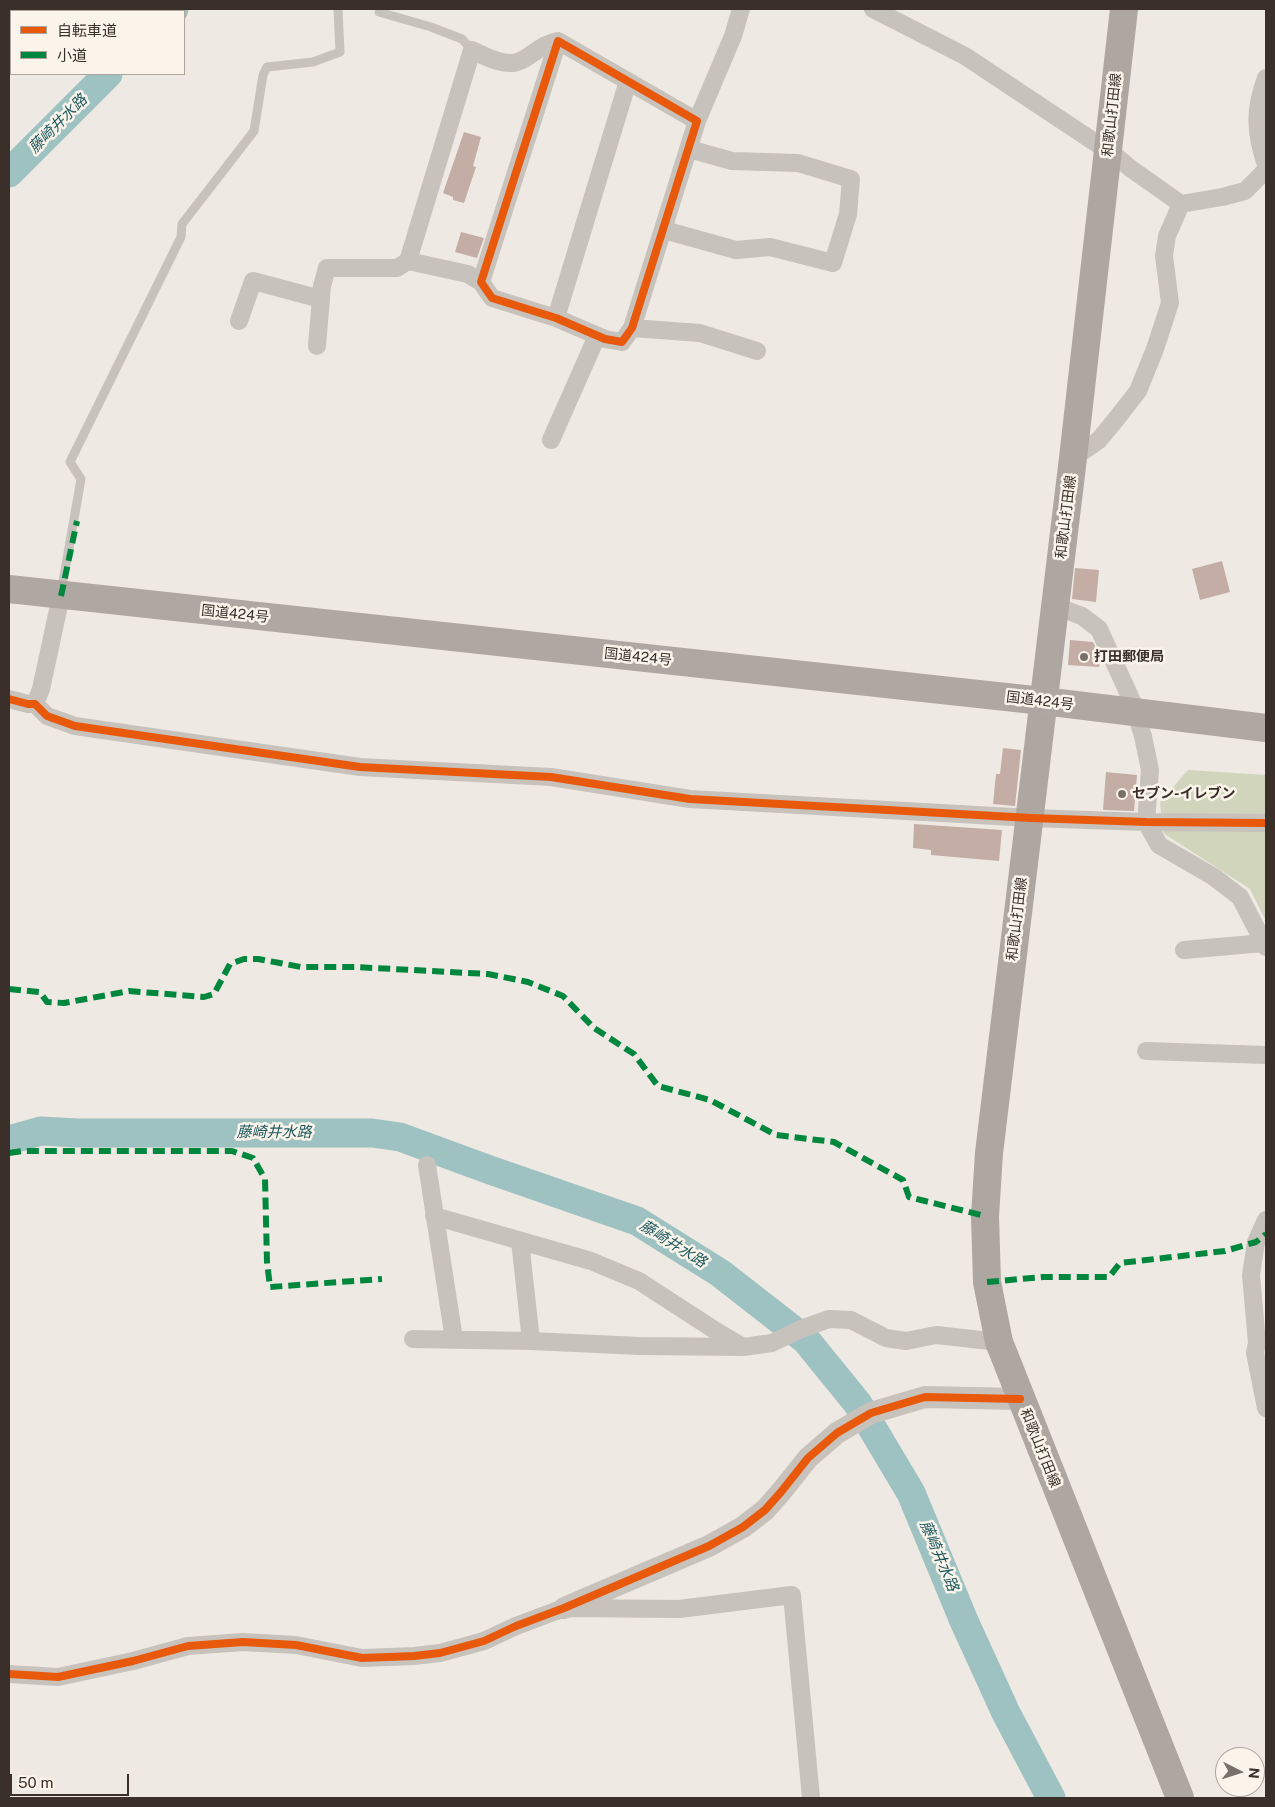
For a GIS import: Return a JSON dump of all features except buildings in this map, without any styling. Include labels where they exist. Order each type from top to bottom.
[{"type":"highway","name":"国道424号","points":[[9,589],[1043,701],[1266,728]]},
{"type":"main road","name":"和歌山打田線","points":[[1124,9],[1031,818],[1005,1010],[989,1153],[985,1216],[987,1282],[999,1342],[1020,1399],[1180,1798]]},
{"type":"street","points":[[408,261],[468,274],[481,282],[492,298],[556,318],[597,336],[622,342],[632,328],[697,121],[733,36],[741,9]]},
{"type":"street","points":[[873,9],[965,56],[1108,150],[1181,204],[1245,191],[1266,170]]},
{"type":"street","points":[[317,346],[322,286],[327,268],[397,268],[408,261],[472,50],[499,61],[519,62],[548,43],[558,41],[697,121]]},
{"type":"street","points":[[481,282],[558,41]]},
{"type":"street","points":[[1266,78],[1257,107],[1258,141],[1266,165]]},
{"type":"street","points":[[556,318],[628,81]]},
{"type":"street","points":[[664,230],[736,250],[770,247],[833,263],[848,214],[851,179],[798,163],[732,161],[689,149]]},
{"type":"street","points":[[1073,458],[1099,440],[1138,391],[1152,358],[1170,303],[1164,256],[1167,236],[1181,204]]},
{"type":"street","points":[[240,321],[253,281],[321,299]]},
{"type":"street","points":[[632,328],[700,333],[757,351]]},
{"type":"street","points":[[551,440],[597,336]]},
{"type":"street","points":[[35,704],[41,689],[61,596]]},
{"type":"street","points":[[1055,606],[1082,616],[1100,629],[1135,712],[1143,736],[1150,770],[1146,822],[1159,845],[1214,877],[1240,897],[1265,945],[1184,950]]},
{"type":"street","points":[[9,699],[35,704],[47,716],[76,726],[360,767],[551,777],[690,799],[1031,818],[1146,822],[1266,823]]},
{"type":"street","points":[[1146,1051],[1266,1055]]},
{"type":"street","points":[[427,1165],[454,1339]]},
{"type":"street","points":[[434,1216],[590,1261],[639,1281],[743,1347]]},
{"type":"street","points":[[1266,1220],[1256,1242],[1252,1275],[1257,1343],[1255,1353],[1266,1408]]},
{"type":"street","points":[[520,1241],[531,1341]]},
{"type":"street","points":[[413,1339],[743,1347],[772,1343],[828,1319],[851,1320],[886,1338],[906,1341],[936,1335],[999,1342]]},
{"type":"street","points":[[9,1674],[58,1677],[133,1661],[188,1646],[243,1642],[296,1645],[362,1658],[440,1653],[484,1641],[709,1546],[743,1527],[765,1510],[808,1458],[837,1433],[871,1414],[925,1397],[1020,1399]]},
{"type":"street","points":[[564,1608],[679,1609],[792,1595],[811,1798]]},
{"type":"lane","points":[[61,596],[81,479],[70,462],[181,237],[182,224],[254,131],[263,75],[267,67],[313,62],[340,52],[338,9]]},
{"type":"lane","points":[[379,12],[430,27],[462,39],[472,50]]},
{"type":"green space","points":[[1188,770],[1266,775],[1266,921],[1250,889],[1163,833],[1160,802]]},
{"type":"waterway","name":"藤崎井水路","points":[[9,173],[107,75]]},
{"type":"waterway","name":"藤崎井水路","points":[[9,1140],[41,1131],[77,1133],[372,1133],[400,1137],[637,1221],[720,1273],[806,1340],[858,1404],[911,1493],[964,1621],[1006,1713],[1051,1798]]},
{"type":"marked path","points":[[61,596],[77,521]]},
{"type":"marked path","points":[[9,989],[40,992],[47,1002],[64,1003],[129,991],[204,997],[214,994],[230,964],[244,959],[258,959],[301,967],[355,967],[488,974],[528,982],[563,996],[594,1028],[634,1054],[658,1086],[710,1100],[776,1135],[834,1142],[903,1180],[909,1197],[985,1216]]},
{"type":"marked path","points":[[9,1153],[22,1151],[232,1151],[253,1158],[265,1179],[267,1262],[270,1287],[382,1279]]},
{"type":"marked path","points":[[987,1282],[1043,1277],[1109,1277],[1120,1263],[1225,1251],[1256,1242],[1266,1234]]},
{"type":"cycle path","points":[[558,41],[697,121],[632,328],[622,342],[605,339],[556,318],[492,298],[481,282],[558,41]]},
{"type":"cycle path","points":[[9,699],[35,704],[47,716],[75,726],[360,767],[551,777],[690,799],[1031,818],[1146,822],[1266,823]]},
{"type":"cycle path","points":[[9,1674],[58,1677],[133,1661],[188,1646],[243,1642],[296,1645],[362,1658],[440,1653],[484,1641],[709,1546],[743,1527],[765,1510],[808,1458],[837,1433],[871,1413],[925,1397],[1020,1399]]},
{"type":"place","name":"打田郵便局","points":[[1084,657]]},
{"type":"place","name":"セブン-イレブン","points":[[1122,794]]}]
